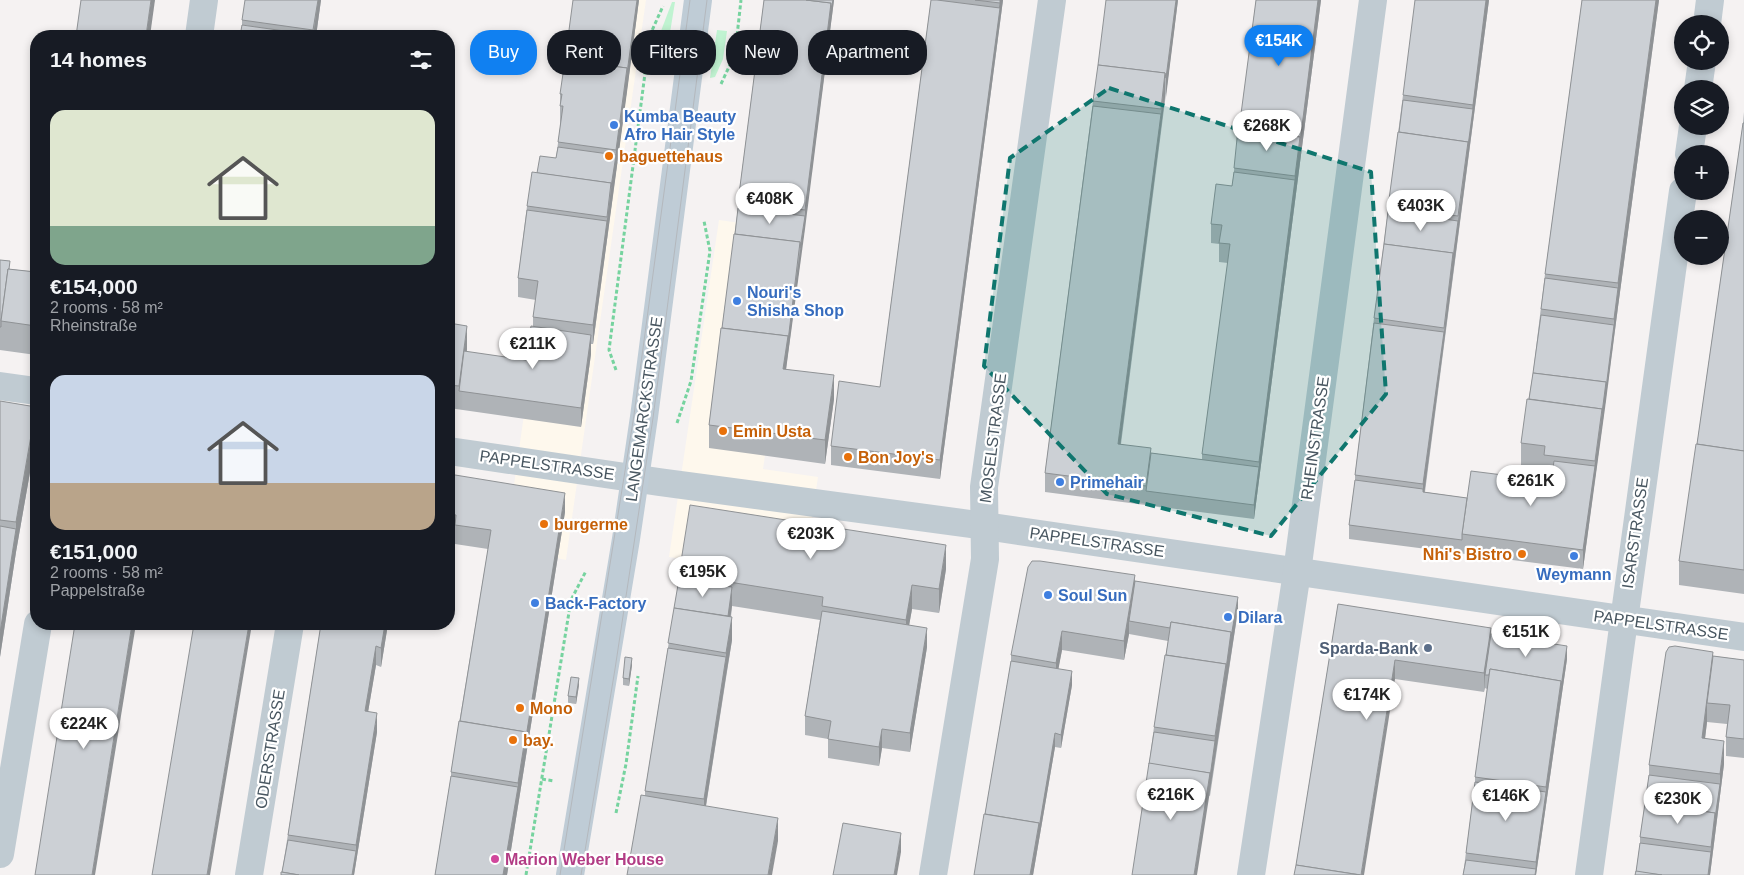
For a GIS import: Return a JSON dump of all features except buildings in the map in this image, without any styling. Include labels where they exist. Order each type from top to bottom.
[{"type":"main road","name":"LANGEMARCKSTRASSE","points":[[570,875],[634,478],[698,0]]},
{"type":"street","points":[[200,30],[204,0]]},
{"type":"street","name":"MOSELSTRASSE","points":[[933,875],[985,559],[984,487],[1052,0]]},
{"type":"street","name":"RHEINSTRASSE","points":[[1250,875],[1297,572],[1373,0]]},
{"type":"street","points":[[1708,15],[1710,0]]},
{"type":"street","name":"ISARSTRASSE","points":[[1589,875],[1682,200]]},
{"type":"street","points":[[0,386],[30,390]]},
{"type":"street","name":"PAPPELSTRASSE","points":[[455,452],[985,526],[1744,637]]},
{"type":"street","points":[[0,854],[37,630]]},
{"type":"street","name":"ODERSTRASSE","points":[[249,875],[289,630]]},
{"type":"path","points":[[618,376],[609,350],[650,35],[666,0]]},
{"type":"path","points":[[721,85],[735,54],[741,0]]},
{"type":"path","points":[[674,426],[679,419],[691,381],[710,251],[703,216]]},
{"type":"path","points":[[526,875],[571,600],[590,564]]},
{"type":"highlighted area","points":[[1109,88],[1371,172],[1386,394],[1271,536],[1107,494],[984,366],[1010,158]]},
{"type":"shaded area","points":[[583,0],[646,0],[642,30],[631,30],[631,75],[635,75],[566,560],[505,548],[572,75],[621,75],[621,30],[579,30]]},
{"type":"shaded area","points":[[719,220],[798,231],[763,469],[818,477],[803,577],[669,557]]},
{"type":"green space","points":[[672,2],[675,2],[670,30],[661,30]]},
{"type":"green space","points":[[717,30],[726,31],[723,59],[716,75]]},
{"type":"tram line","points":[[560,875],[634,415],[690,0]]},
{"type":"tram line","points":[[581,875],[615,669],[653,418],[707,0]]},
{"type":"place","name":"Kumba Beauty Afro Hair Style","points":[[614,125]]},
{"type":"place","name":"baguettehaus","points":[[609,156]]},
{"type":"place","name":"Nouri's Shisha Shop","points":[[737,301]]},
{"type":"place","name":"Emin Usta","points":[[723,431]]},
{"type":"place","name":"Bon Joy's","points":[[848,457]]},
{"type":"place","name":"Primehair","points":[[1060,482]]},
{"type":"place","name":"burgerme","points":[[544,524]]},
{"type":"place","name":"Nhi's Bistro","points":[[1522,554]]},
{"type":"place","name":"Weymann","points":[[1574,556]]},
{"type":"place","name":"Soul Sun","points":[[1048,595]]},
{"type":"place","name":"Back-Factory","points":[[535,603]]},
{"type":"place","name":"Dilara","points":[[1228,617]]},
{"type":"place","name":"Sparda-Bank","points":[[1428,648]]},
{"type":"place","name":"Mono","points":[[520,708]]},
{"type":"place","name":"bay.","points":[[513,740]]},
{"type":"place","name":"Marion Weber House","points":[[495,859]]}]
